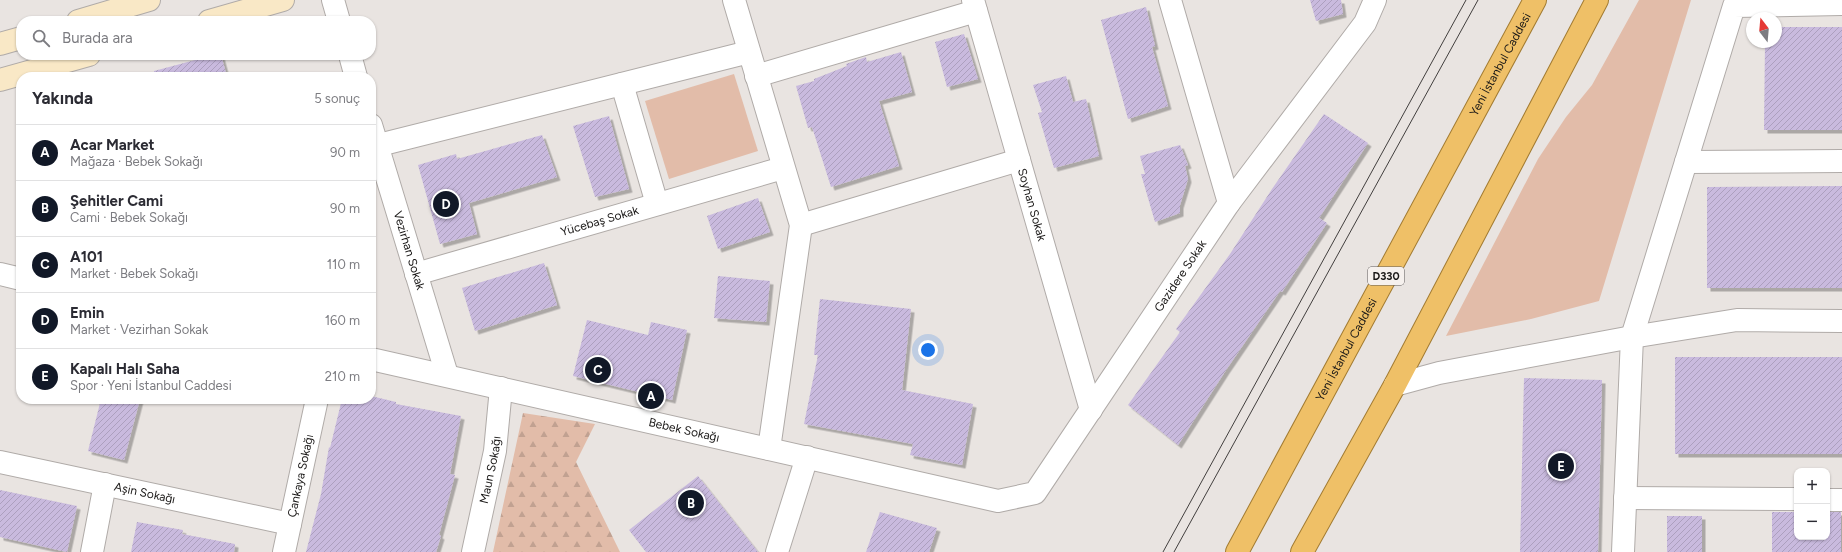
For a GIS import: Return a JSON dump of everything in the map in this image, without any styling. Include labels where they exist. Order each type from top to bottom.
[{"type":"highway","name":"Yeni İstanbul Caddesi","points":[[1237,552],[1535,0]]},
{"type":"highway","points":[[1302,552],[1395,385],[1582,26],[1597,0]]},
{"type":"highway","points":[[1582,26],[1611,0]]},
{"type":"main road","points":[[88,16],[111,5],[148,0]]},
{"type":"main road","points":[[227,16],[283,0]]},
{"type":"main road","points":[[0,44],[16,39]]},
{"type":"main road","points":[[28,72],[71,60]]},
{"type":"main road","points":[[0,80],[16,76]]},
{"type":"street","points":[[333,0],[338,16]]},
{"type":"street","points":[[734,0],[801,225],[769,448]]},
{"type":"street","points":[[1170,0],[1229,203]]},
{"type":"street","name":"Gazidere Sokak","points":[[998,501],[1035,493],[1229,203],[1364,22],[1374,0]]},
{"type":"street","points":[[1623,552],[1632,337],[1734,6],[1842,4]]},
{"type":"street","points":[[756,76],[975,5]]},
{"type":"street","name":"Soyhan Sokak","points":[[975,5],[1091,410]]},
{"type":"street","points":[[376,138],[622,84],[749,52]]},
{"type":"street","points":[[351,60],[355,72]]},
{"type":"street","points":[[622,84],[657,204]]},
{"type":"street","name":"Vezirhan Sokak","points":[[376,148],[447,375]]},
{"type":"street","points":[[801,225],[1019,160]]},
{"type":"street","points":[[1686,162],[1842,161]]},
{"type":"street","name":"Yücebaş Sokak","points":[[416,274],[783,168]]},
{"type":"street","points":[[0,274],[16,278]]},
{"type":"street","points":[[1395,385],[1439,373],[1632,337],[1738,320],[1842,322]]},
{"type":"street","name":"Bebek Sokağı","points":[[376,359],[998,501]]},
{"type":"street","name":"Maun Sokağı","points":[[473,552],[495,451],[501,388]]},
{"type":"street","name":"Çankaya Sokağı","points":[[284,552],[316,404]]},
{"type":"street","points":[[777,552],[808,457]]},
{"type":"street","name":"Aşin Sokağı","points":[[0,462],[290,524]]},
{"type":"street","points":[[92,552],[105,484]]},
{"type":"street","points":[[1625,498],[1794,499]]},
{"type":"street","points":[[1830,500],[1842,500]]},
{"type":"green space","points":[[1639,0],[1691,0],[1599,301],[1531,319],[1446,336],[1538,159],[1566,117],[1592,85]]},
{"type":"green space","points":[[734,74],[758,151],[669,179],[645,101]]},
{"type":"green space","points":[[523,413],[595,424],[576,462],[620,552],[493,552]]},
{"type":"building","points":[[1310,0],[1341,0],[1343,14],[1316,21]]},
{"type":"building","points":[[1146,7],[1155,46],[1152,47],[1168,106],[1128,119],[1101,20]]},
{"type":"building","points":[[1782,27],[1842,27],[1842,130],[1764,130],[1765,48],[1782,48]]},
{"type":"building","points":[[964,34],[978,79],[947,87],[935,42]]},
{"type":"building","points":[[901,52],[912,92],[879,101],[899,166],[831,187],[812,127],[808,128],[796,86],[814,81],[814,79],[847,66],[846,64],[866,57],[867,62]]},
{"type":"building","points":[[195,60],[222,60],[226,72],[154,72]]},
{"type":"building","points":[[1066,76],[1073,102],[1086,99],[1099,156],[1054,168],[1038,113],[1042,112],[1033,85]]},
{"type":"building","points":[[1324,114],[1368,143],[1319,218],[1327,223],[1282,292],[1280,291],[1226,370],[1178,445],[1128,405],[1180,332],[1176,329],[1230,254],[1272,189]]},
{"type":"building","points":[[609,116],[629,189],[595,197],[573,126]]},
{"type":"building","points":[[542,135],[557,177],[469,203],[477,234],[440,244],[418,165],[456,154],[457,159]]},
{"type":"building","points":[[1180,145],[1188,165],[1185,166],[1188,179],[1180,205],[1180,213],[1155,222],[1141,174],[1145,174],[1140,156]]},
{"type":"building","points":[[1842,186],[1842,288],[1707,288],[1707,187]]},
{"type":"building","points":[[758,198],[770,232],[718,249],[707,216]]},
{"type":"building","points":[[544,263],[557,305],[475,331],[462,288]]},
{"type":"building","points":[[718,276],[770,281],[766,322],[714,318]]},
{"type":"building","points":[[820,299],[911,309],[902,390],[973,404],[962,465],[910,455],[913,444],[804,424],[818,355],[814,355]]},
{"type":"building","points":[[587,320],[648,335],[651,322],[687,330],[672,400],[573,376]]},
{"type":"building","points":[[1675,357],[1842,357],[1842,454],[1675,454]]},
{"type":"building","points":[[1524,378],[1602,380],[1598,552],[1520,552]]},
{"type":"building","points":[[376,397],[396,402],[396,404],[461,416],[450,474],[455,475],[436,552],[306,552],[321,494],[329,447],[330,448],[341,404],[376,404]]},
{"type":"building","points":[[100,404],[139,404],[124,460],[88,451]]},
{"type":"building","points":[[698,476],[758,552],[646,552],[629,530]]},
{"type":"building","points":[[0,490],[77,506],[67,552],[0,537]]},
{"type":"building","points":[[880,512],[937,528],[929,552],[866,552]]},
{"type":"building","points":[[1772,512],[1794,512],[1794,540],[1830,540],[1830,512],[1841,512],[1841,552],[1772,552]]},
{"type":"building","points":[[1667,516],[1702,516],[1702,552],[1667,552]]},
{"type":"building","points":[[137,522],[183,530],[182,534],[235,544],[234,552],[131,552]]},
{"type":"tram line","points":[[1163,552],[1466,0]]},
{"type":"tram line","points":[[1174,552],[1478,0]]},
{"type":"place","name":"Emin","points":[[446,204]]},
{"type":"place","name":"A101","points":[[598,370]]},
{"type":"place","name":"Acar Market","points":[[651,396]]},
{"type":"place","name":"Kapalı Halı Saha","points":[[1561,466]]},
{"type":"place","name":"Şehitler Cami","points":[[691,503]]}]
